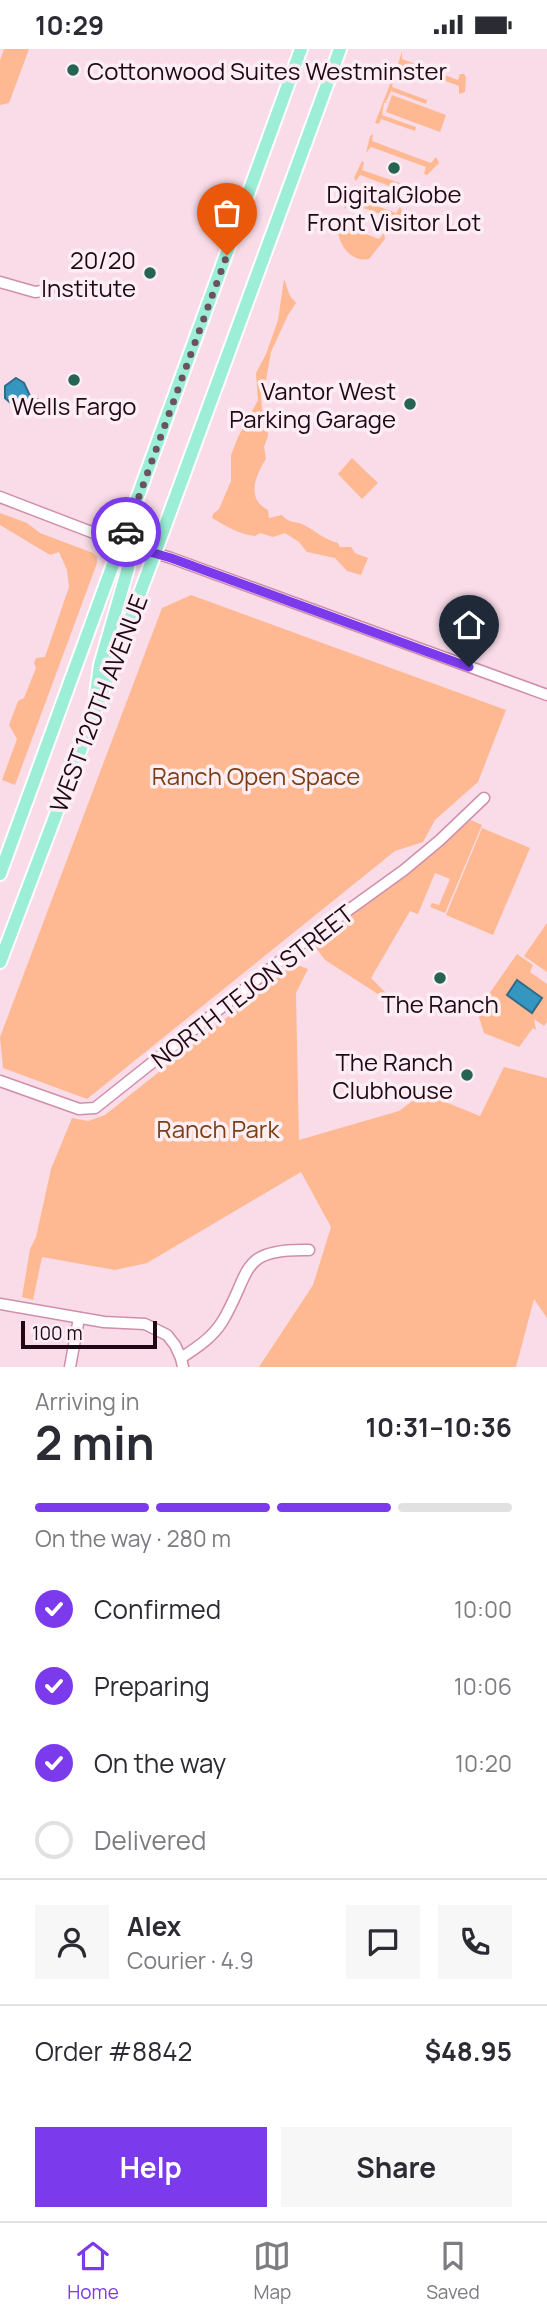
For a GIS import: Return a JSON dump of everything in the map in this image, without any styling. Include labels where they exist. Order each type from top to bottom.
[{"type":"main road","name":"WEST 120TH AVENUE","points":[[0,874],[301,49]]},
{"type":"main road","name":"WEST 120TH AVENUE","points":[[0,962],[155,553],[340,49]]},
{"type":"main road","points":[[93,717],[100,665],[128,568],[129,557],[122,544]]},
{"type":"street","points":[[0,282],[35,292],[48,289]]},
{"type":"street","points":[[0,497],[122,544],[155,553],[547,695]]},
{"type":"street","name":"NORTH TEJON STREET","points":[[0,1081],[79,1109],[95,1108],[300,945],[404,870],[484,798]]},
{"type":"street","points":[[0,1304],[79,1318],[151,1325],[167,1335],[175,1345],[182,1363],[217,1329],[244,1274],[255,1262],[277,1250],[309,1250]]},
{"type":"street","points":[[70,1367],[79,1318]]},
{"type":"green space","points":[[4,49],[29,49],[9,103],[0,105],[0,60]]},
{"type":"green space","points":[[402,52],[402,59],[458,80],[460,74],[464,74],[465,92],[459,94],[459,86],[401,65],[399,70],[396,70]]},
{"type":"green space","points":[[392,79],[392,87],[427,100],[426,104],[391,91],[385,100],[387,102],[384,103],[382,115],[416,127],[415,131],[381,119],[379,124],[375,123]]},
{"type":"green space","points":[[392,95],[446,115],[440,132],[386,112]]},
{"type":"green space","points":[[373,134],[372,141],[431,163],[436,157],[439,163],[427,175],[424,174],[426,167],[371,147],[366,153],[370,136]]},
{"type":"green space","points":[[362,161],[362,170],[414,188],[417,182],[421,189],[410,200],[406,199],[408,193],[360,175],[356,181],[354,178]]},
{"type":"green space","points":[[351,189],[354,192],[352,197],[396,213],[400,207],[403,214],[391,226],[391,218],[350,203],[345,209]]},
{"type":"green space","points":[[342,217],[342,225],[379,239],[384,233],[385,239],[369,259],[355,257],[340,241],[338,225],[339,218]]},
{"type":"green space","points":[[284,279],[290,296],[296,303],[271,352],[261,396],[262,410],[276,413],[267,425],[268,436],[264,447],[266,459],[256,480],[255,494],[261,505],[268,510],[269,518],[282,515],[289,521],[302,524],[338,543],[340,547],[351,547],[355,553],[368,558],[361,575],[347,571],[335,558],[307,552],[299,542],[285,533],[273,537],[260,533],[249,535],[212,518],[219,509],[231,481],[231,455],[238,437],[258,400],[256,373],[278,320]]},
{"type":"green space","points":[[352,458],[378,483],[362,499],[338,474]]},
{"type":"green space","points":[[0,513],[97,557],[15,785],[2,780],[17,739],[9,725],[18,701],[24,698],[36,668],[36,658],[45,657],[69,587],[67,570],[59,552],[50,555],[0,525]]},
{"type":"green space","name":"Ranch Open Space","points":[[191,595],[506,710],[478,782],[435,820],[423,842],[395,851],[87,1099],[3,1068],[0,1037],[162,608]]},
{"type":"green space","points":[[471,820],[482,825],[445,913],[430,907],[432,903],[439,905],[450,879],[435,873],[418,914],[410,911],[371,978],[386,993],[384,998],[325,960],[316,948],[317,943]]},
{"type":"green space","points":[[482,828],[530,848],[493,935],[446,915]]},
{"type":"green space","points":[[547,923],[547,972],[524,956]]},
{"type":"green space","points":[[517,954],[533,965],[530,972],[547,984],[547,1022],[544,1026],[534,1019],[536,1030],[533,1028],[519,1047],[484,1033],[477,1011]]},
{"type":"green space","name":"Ranch Park","points":[[294,964],[308,969],[296,993],[299,1140],[399,1111],[423,1093],[480,1116],[504,1067],[547,1078],[547,1318],[534,1299],[516,1367],[259,1367],[313,1285],[331,1227],[301,1172],[147,1263],[115,1270],[42,1257],[33,1300],[22,1297],[30,1249],[36,1237],[51,1169],[72,1118],[88,1121],[105,1115]]},
{"type":"water","points":[[16,378],[24,383],[30,396],[44,402],[43,405],[14,406],[5,398],[5,386]]},
{"type":"water","points":[[517,980],[542,998],[532,1013],[507,995]]},
{"type":"way so far","points":[[126,532],[227,255]]},
{"type":"place","name":"Cottonwood Suites Westminster","points":[[73,70]]},
{"type":"place","name":"DigitalGlobe Front Visitor Lot","points":[[394,168]]},
{"type":"place","name":"20/20 Institute","points":[[150,273]]},
{"type":"place","name":"Wells Fargo","points":[[74,380]]},
{"type":"place","name":"Vantor West Parking Garage","points":[[410,404]]},
{"type":"place","name":"The Ranch","points":[[440,978]]},
{"type":"place","name":"The Ranch Clubhouse","points":[[467,1075]]},
{"type":"route","points":[[126,532],[122,544],[171,558],[469,667]]}]
